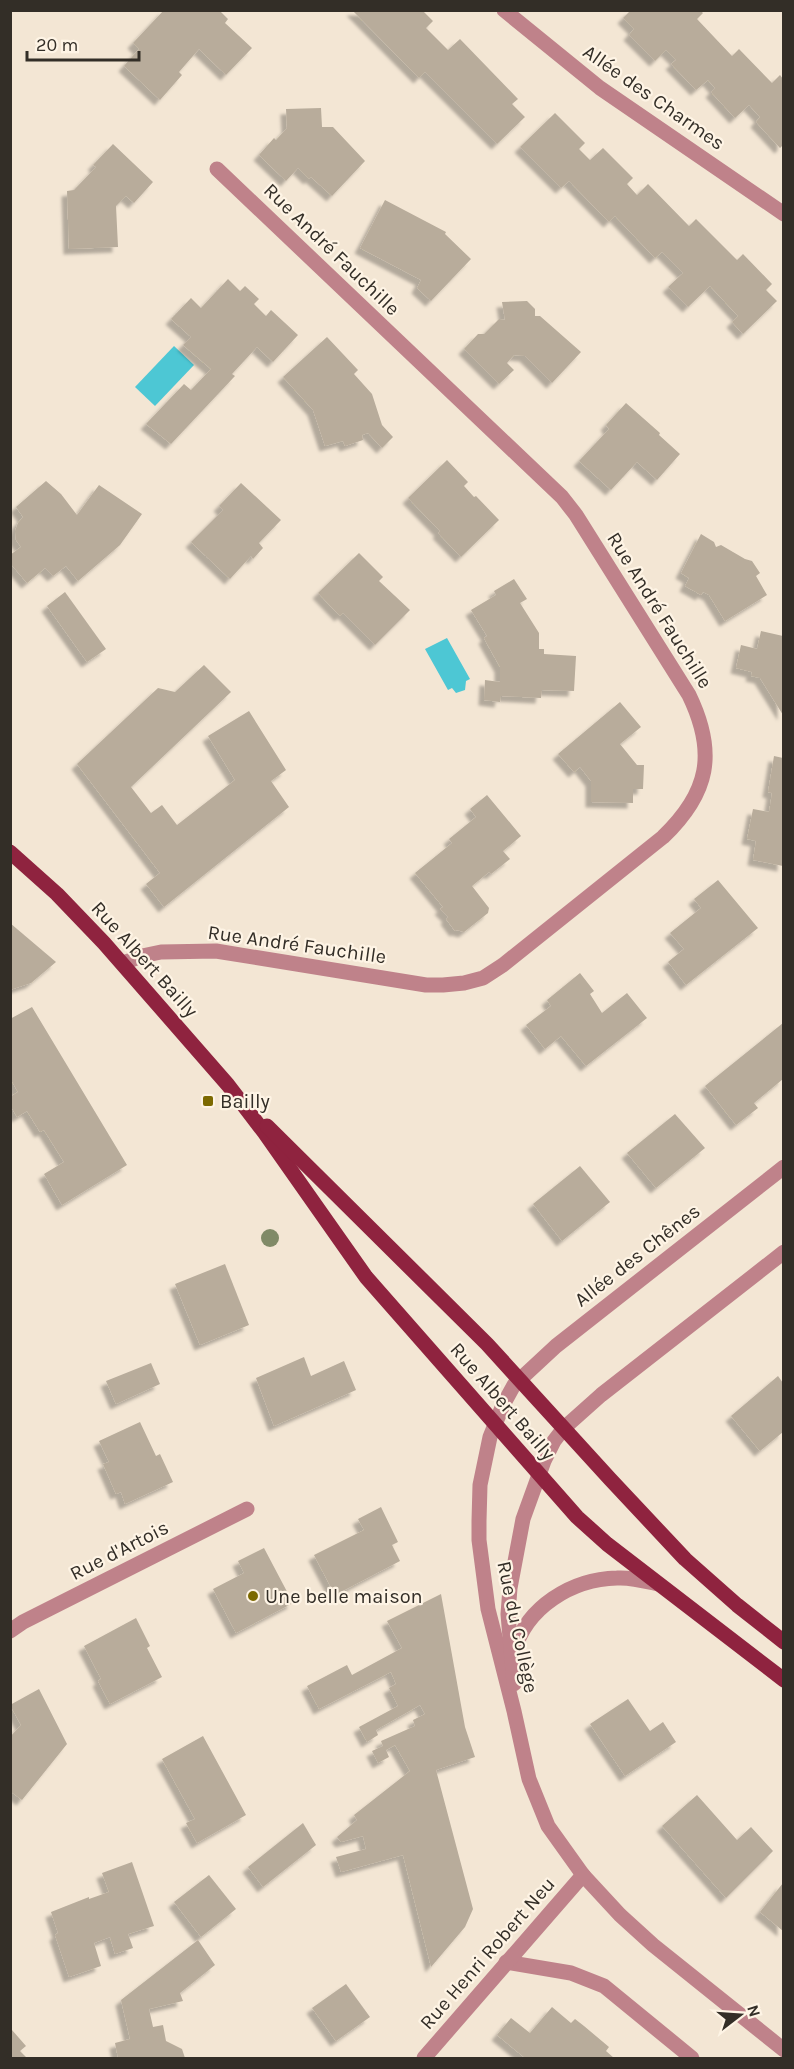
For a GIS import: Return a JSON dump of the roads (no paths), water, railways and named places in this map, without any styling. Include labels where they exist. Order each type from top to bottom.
[{"type":"main road","name":"Rue Albert Bailly","points":[[10,852],[57,894],[123,963],[241,1101],[366,1277],[539,1475],[594,1533],[783,1680]]},
{"type":"main road","name":"Rue Albert Bailly","points":[[241,1101],[463,1319],[685,1559],[783,1642]]},
{"type":"street","name":"Allée des Charmes","points":[[504,10],[600,88],[783,214]]},
{"type":"street","name":"Rue André Fauchille","points":[[123,963],[161,952],[216,951],[426,984],[464,983],[483,978],[503,965],[616,875],[681,820],[692,804],[701,782],[706,759],[705,737],[699,714],[689,695],[576,515],[562,497],[217,169]]},
{"type":"street","name":"Allée des Chênes","points":[[519,1379],[556,1346],[783,1167]]},
{"type":"street","points":[[564,1428],[601,1395],[783,1252]]},
{"type":"street","name":"Rue du Collège","points":[[519,1379],[506,1398],[495,1424],[480,1485],[479,1540],[488,1609],[529,1779],[540,1810],[548,1826],[583,1875],[620,1916],[783,2050]]},
{"type":"street","name":"Rue du Collège","points":[[514,1711],[513,1658],[508,1614],[519,1532],[548,1450],[564,1428]]},
{"type":"street","name":"Rue d'Artois","points":[[10,1631],[23,1622],[247,1509]]},
{"type":"street","name":"Rue du Collège","points":[[513,1658],[517,1642],[535,1614],[545,1604],[572,1587],[604,1578],[619,1577],[658,1584]]},
{"type":"street","name":"Rue Henri Robert Neu","points":[[425,2058],[583,1875]]},
{"type":"street","points":[[506,1962],[571,1973],[604,1986],[692,2058]]},
{"type":"water","points":[[174,346],[194,365],[155,406],[135,387]]},
{"type":"water","points":[[447,638],[470,679],[466,681],[465,690],[456,693],[452,688],[448,690],[425,649]]},
{"type":"place","name":"Bailly","points":[[208,1101]]},
{"type":"place","name":"Une belle maison","points":[[253,1596]]}]
